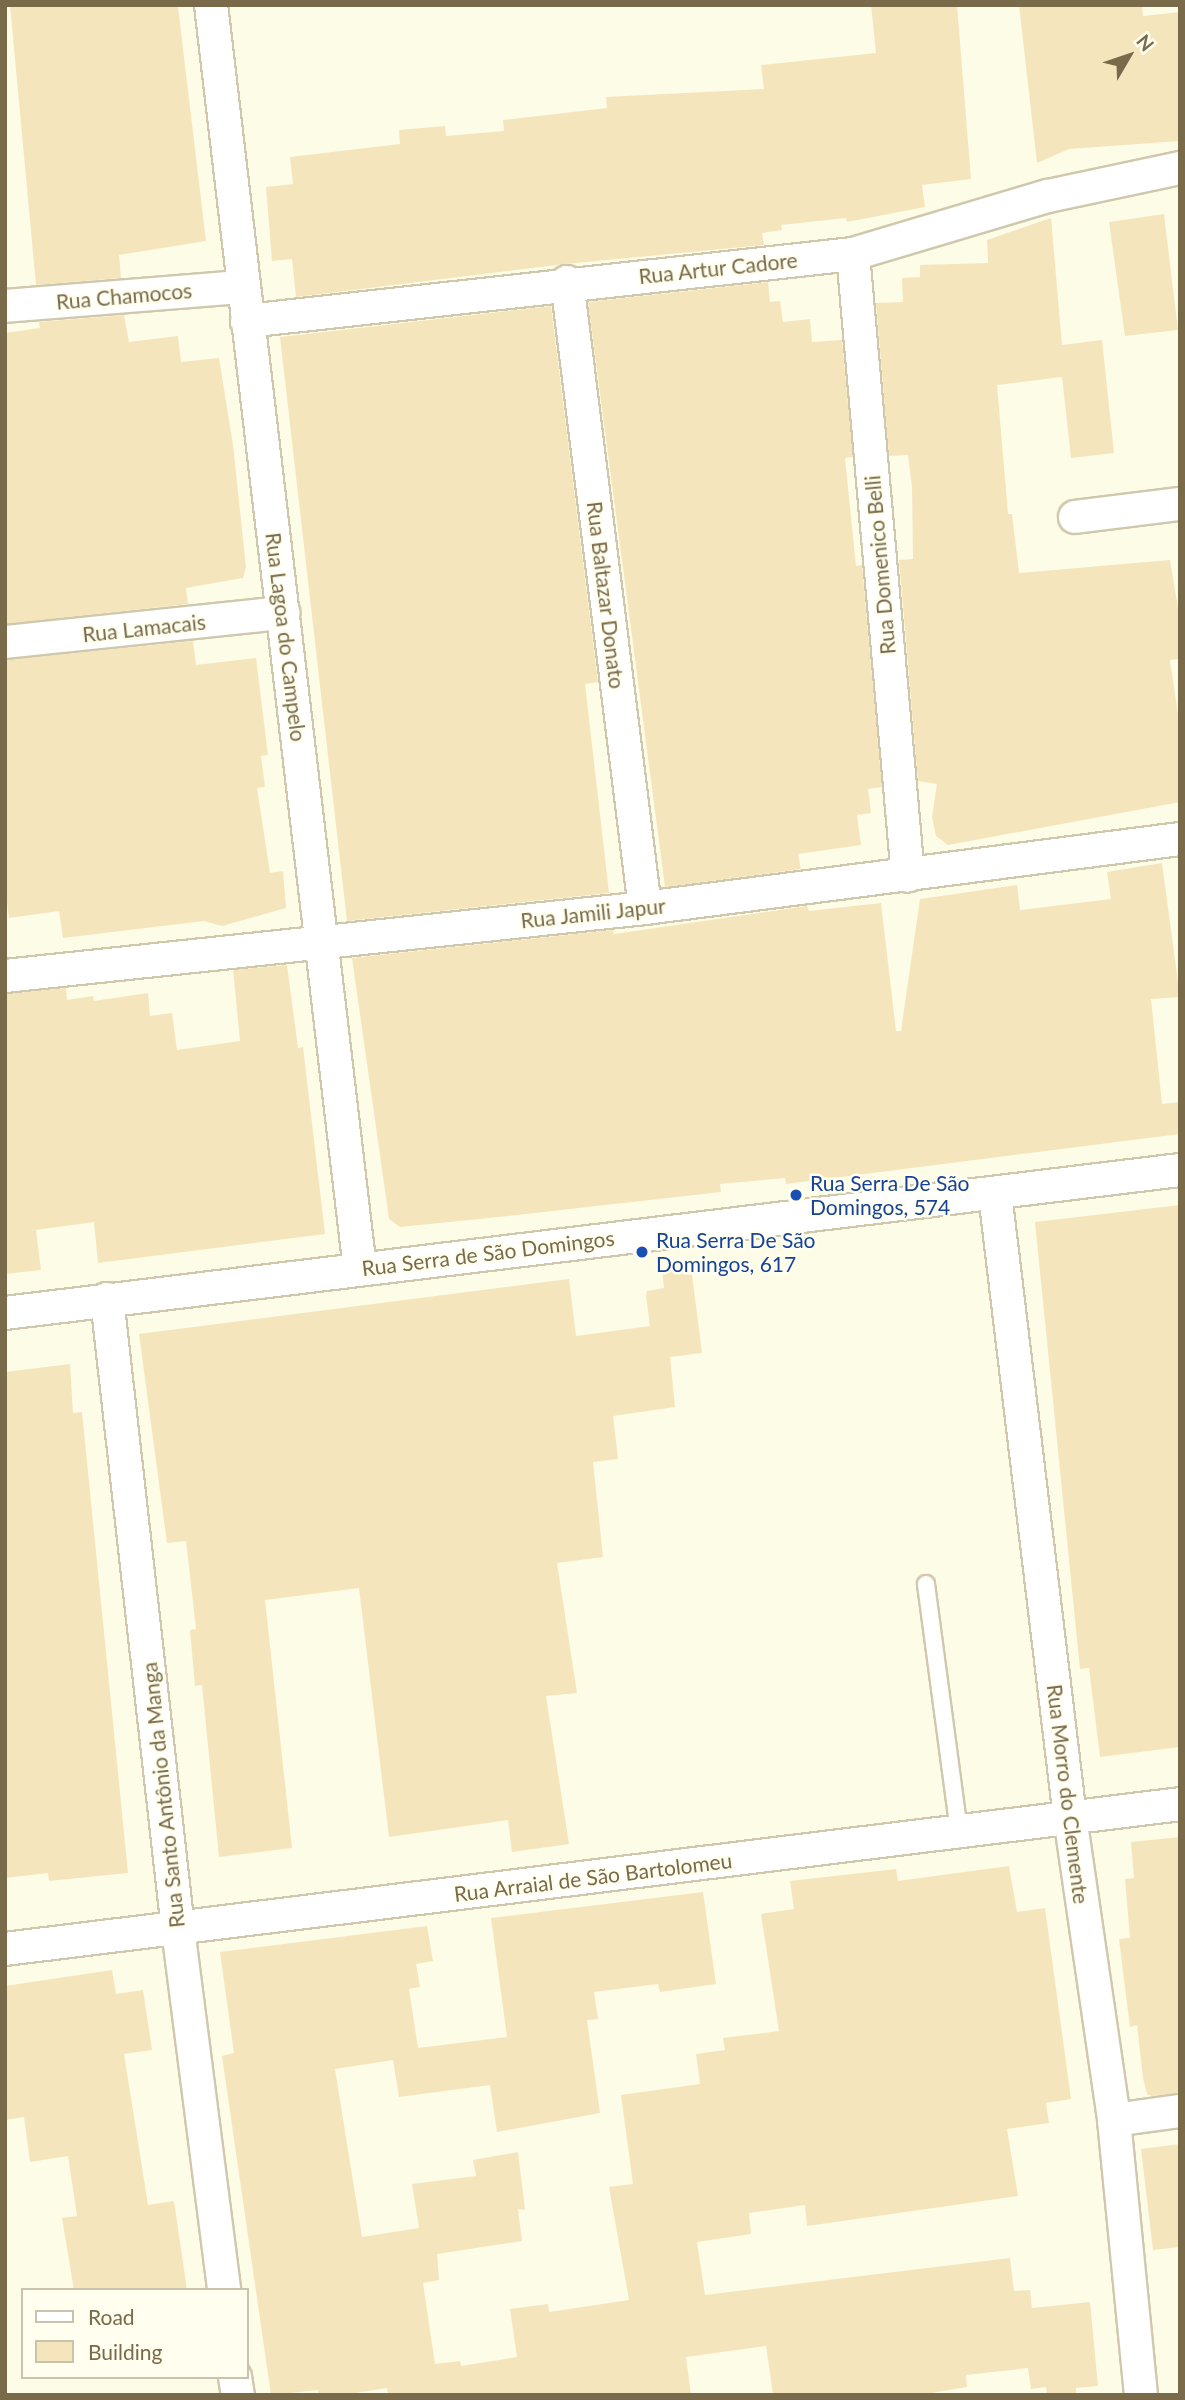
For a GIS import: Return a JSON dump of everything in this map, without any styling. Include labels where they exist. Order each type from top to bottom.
[{"type":"street","name":"Rua Lagoa do Campelo","points":[[211,5],[360,1269]]},
{"type":"street","name":"Rua Artur Cadore","points":[[247,321],[567,282],[853,254],[1048,195],[1180,168]]},
{"type":"street","name":"Rua Domenico Belli","points":[[853,254],[908,876]]},
{"type":"street","name":"Rua Baltazar Donato","points":[[567,282],[645,908]]},
{"type":"street","name":"Rua Chamocos","points":[[5,306],[243,287]]},
{"type":"street","points":[[1075,517],[1180,504]]},
{"type":"street","name":"Rua Lamacais","points":[[5,642],[283,613]]},
{"type":"street","name":"Rua Jamili Japur","points":[[5,976],[645,908],[1180,839]]},
{"type":"street","name":"Rua Serra de São Domingos","points":[[5,1313],[1180,1170]]},
{"type":"street","name":"Rua Morro do Clemente","points":[[995,1194],[1070,1817],[1114,2120],[1141,2395]]},
{"type":"street","name":"Rua Santo Antônio da Manga","points":[[107,1299],[178,1929],[224,2288]]},
{"type":"street","name":"Rua Arraial de São Bartolomeu","points":[[5,1949],[1180,1804]]},
{"type":"street","points":[[1114,2120],[1180,2111]]},
{"type":"lane","points":[[926,1584],[959,1831]]},
{"type":"building","points":[[10,5],[178,7],[206,241],[119,255],[121,278],[36,285]]},
{"type":"building","points":[[871,5],[957,5],[971,179],[922,185],[925,207],[847,222],[846,218],[781,225],[782,230],[762,233],[764,245],[565,264],[296,297],[292,259],[272,261],[266,187],[293,184],[290,157],[400,144],[399,130],[445,126],[446,136],[504,131],[503,120],[607,108],[606,97],[764,89],[761,65],[876,53]]},
{"type":"building","points":[[1019,5],[1142,5],[1143,16],[1180,12],[1180,141],[1069,149],[1037,163]]},
{"type":"building","points":[[1164,214],[1178,330],[1125,336],[1109,222]]},
{"type":"building","points":[[1051,218],[1062,345],[1102,340],[1114,453],[1071,458],[1062,377],[997,385],[1008,514],[1012,514],[1019,573],[1170,560],[1180,620],[1180,659],[1170,660],[1180,728],[1180,802],[948,845],[936,836],[932,817],[937,784],[918,781],[899,560],[913,559],[912,487],[908,455],[889,456],[876,303],[903,302],[902,278],[920,277],[920,265],[988,263],[987,240]]},
{"type":"building","points":[[768,282],[770,302],[780,301],[783,322],[810,319],[812,342],[842,340],[853,457],[845,458],[856,566],[862,565],[882,787],[868,789],[871,813],[857,815],[861,845],[798,854],[801,869],[665,887],[588,302]]},
{"type":"building","points":[[551,306],[598,682],[585,684],[609,893],[347,921],[280,337]]},
{"type":"building","points":[[124,315],[129,342],[178,336],[181,362],[219,358],[233,445],[246,567],[243,578],[186,588],[188,604],[5,624],[5,333],[40,328],[39,322]]},
{"type":"building","points":[[193,641],[196,665],[256,658],[268,755],[261,756],[265,787],[257,788],[270,873],[283,871],[286,908],[222,926],[204,921],[63,938],[59,911],[9,918],[5,886],[5,660]]},
{"type":"building","points":[[1162,863],[1180,997],[1151,999],[1162,1104],[1180,1102],[1180,1134],[786,1184],[785,1178],[720,1184],[721,1192],[508,1216],[400,1227],[389,1219],[352,958],[613,930],[614,934],[807,906],[809,911],[881,903],[896,1031],[901,1031],[920,899],[1017,885],[1020,910],[1111,899],[1107,872]]},
{"type":"building","points":[[287,965],[298,1048],[303,1047],[325,1234],[98,1263],[94,1222],[36,1230],[41,1270],[5,1274],[5,994],[66,988],[67,1000],[93,996],[94,1001],[148,993],[150,1016],[172,1013],[177,1050],[240,1041],[233,970]]},
{"type":"building","points":[[1180,1205],[1180,1747],[1100,1757],[1089,1668],[1080,1669],[1035,1222]]},
{"type":"building","points":[[691,1267],[702,1353],[670,1357],[675,1407],[613,1416],[618,1459],[593,1462],[603,1557],[557,1563],[577,1693],[546,1696],[569,1844],[512,1852],[508,1820],[389,1837],[359,1588],[265,1600],[292,1848],[219,1857],[202,1685],[195,1686],[190,1630],[196,1629],[186,1541],[167,1543],[139,1334],[569,1279],[576,1336],[650,1326],[647,1291],[664,1288],[662,1269]]},
{"type":"building","points":[[70,1364],[73,1413],[82,1412],[128,1873],[49,1881],[48,1873],[5,1878],[5,1372]]},
{"type":"building","points":[[1180,1837],[1179,2093],[1152,2096],[1147,2094],[1143,2078],[1137,2025],[1130,2027],[1119,1939],[1130,1938],[1125,1879],[1134,1878],[1131,1842]]},
{"type":"building","points":[[1009,1866],[1017,1912],[1045,1908],[1071,2099],[1046,2103],[1049,2123],[1007,2129],[1018,2196],[807,2226],[805,2205],[749,2213],[751,2234],[697,2242],[705,2295],[1010,2258],[1014,2291],[1030,2290],[1032,2308],[1090,2302],[1098,2386],[1076,2388],[1076,2395],[1047,2395],[1046,2387],[1031,2389],[1028,2368],[966,2375],[967,2387],[919,2395],[773,2395],[766,2346],[686,2357],[691,2395],[388,2395],[387,2388],[342,2395],[319,2395],[318,2390],[271,2395],[222,2056],[234,2053],[220,1952],[427,1926],[433,1961],[416,1964],[420,1987],[409,1989],[418,2048],[507,2037],[491,1918],[703,1892],[716,1984],[660,1992],[658,1984],[594,1992],[598,2019],[587,2020],[600,2113],[497,2132],[490,2085],[399,2097],[393,2060],[335,2069],[362,2237],[419,2228],[412,2184],[476,2176],[473,2160],[518,2152],[525,2210],[518,2209],[522,2241],[437,2254],[439,2280],[423,2283],[435,2364],[460,2361],[461,2366],[517,2357],[510,2309],[548,2304],[549,2312],[629,2300],[609,2187],[633,2184],[621,2095],[700,2084],[696,2054],[725,2050],[723,2038],[779,2031],[761,1914],[794,1909],[790,1881],[896,1869],[898,1881]]},
{"type":"building","points":[[112,1970],[116,1994],[143,1990],[152,2050],[124,2054],[148,2205],[174,2201],[187,2288],[74,2288],[62,2218],[77,2216],[68,2156],[30,2162],[24,2117],[5,2120],[5,1986]]},
{"type":"building","points":[[1180,2144],[1180,2247],[1153,2250],[1141,2149]]},
{"type":"place","name":"Rua Serra De São Domingos, 574","points":[[796,1195]]},
{"type":"place","name":"Rua Serra De São Domingos, 617","points":[[642,1252]]}]
